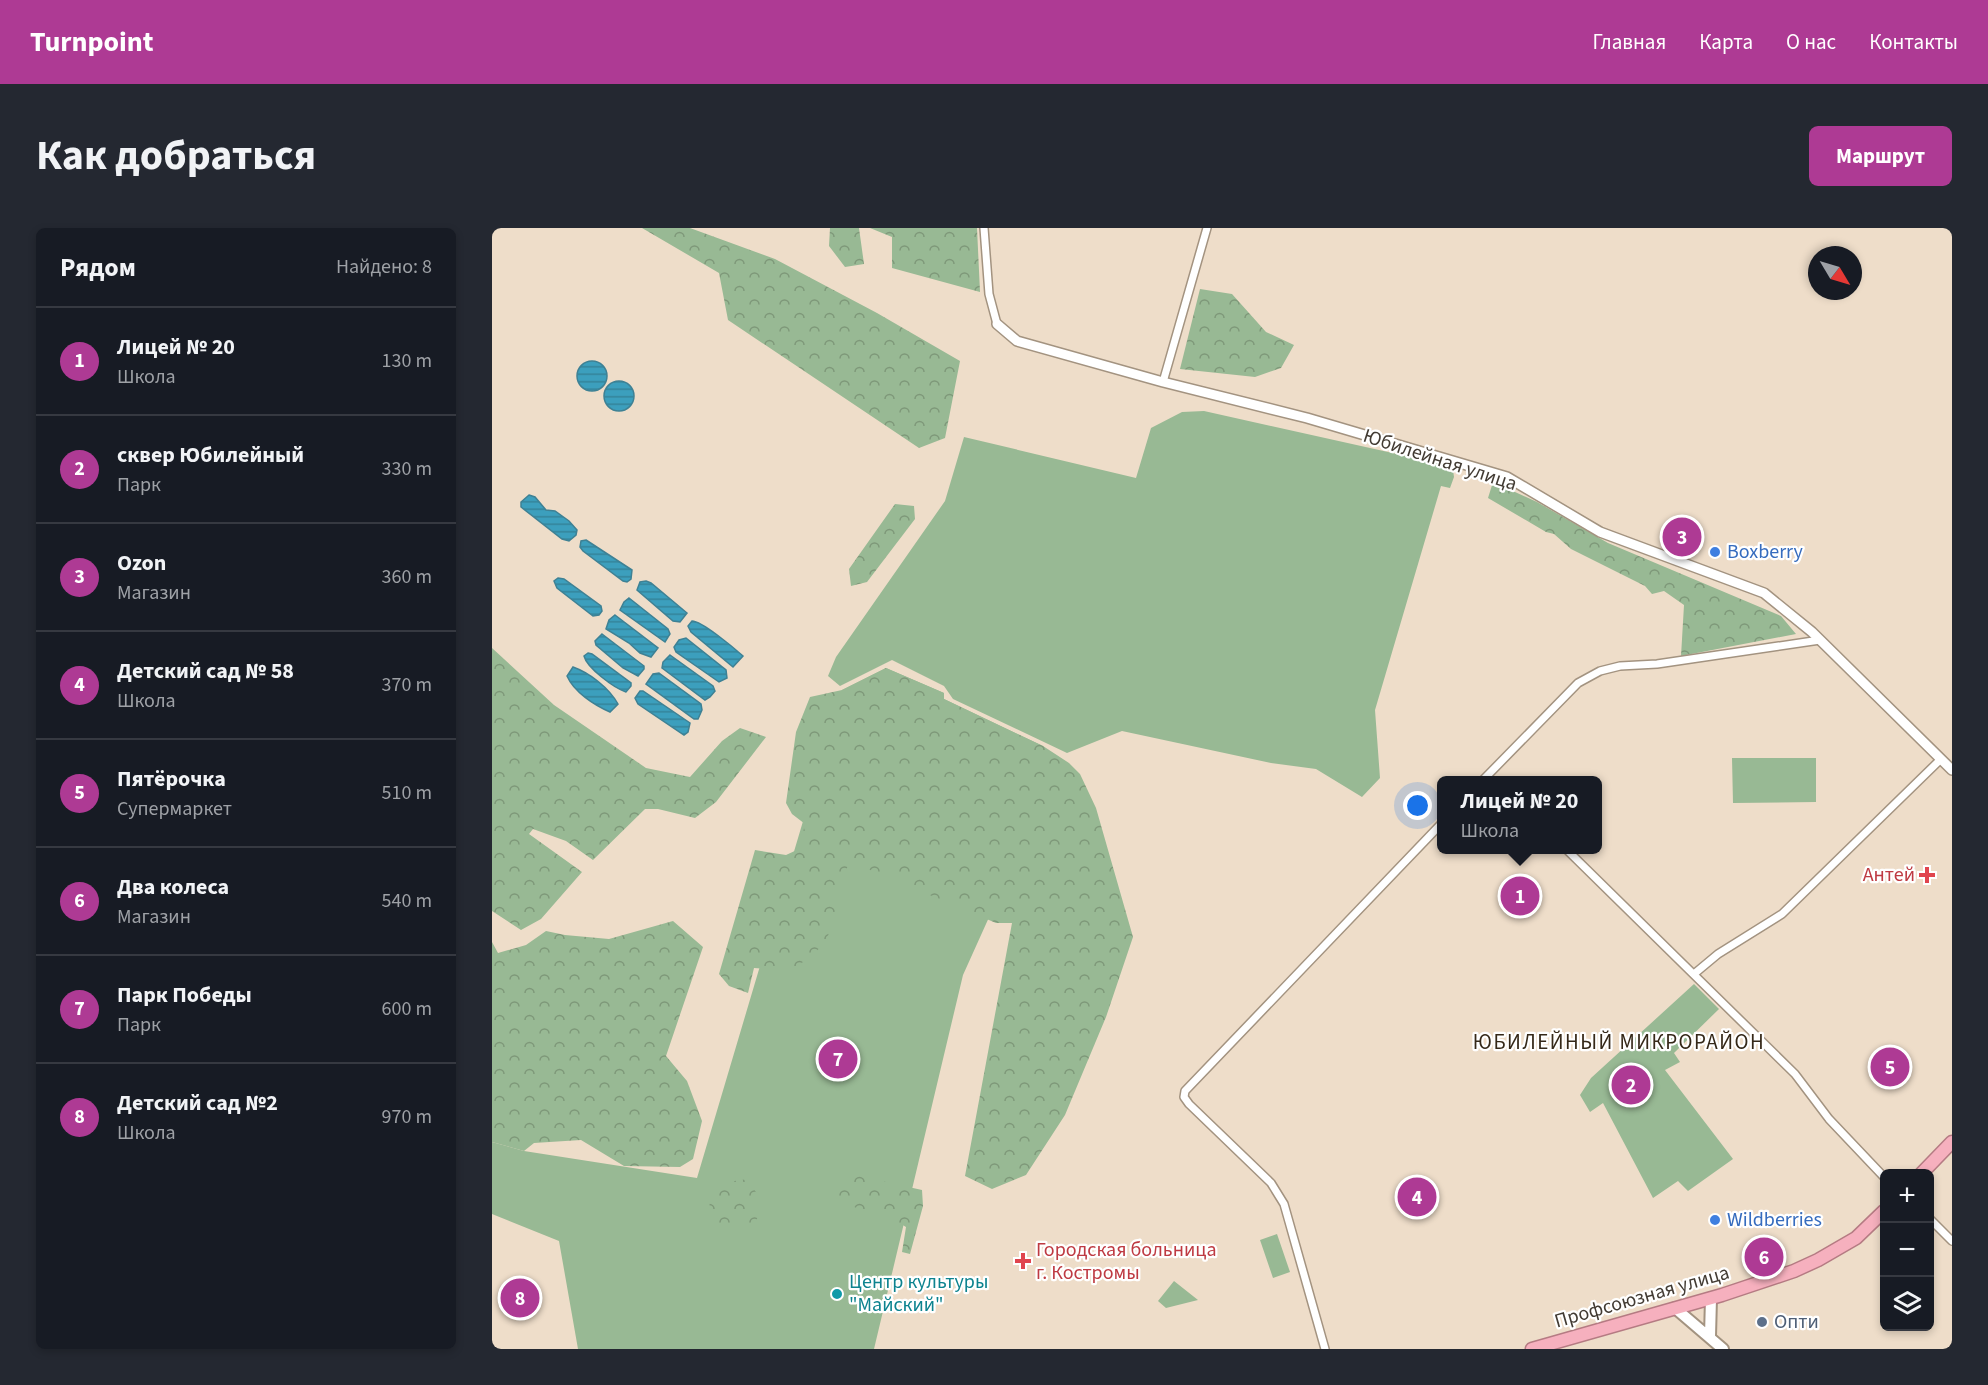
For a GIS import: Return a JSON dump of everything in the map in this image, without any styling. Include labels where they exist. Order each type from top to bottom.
[{"type":"highway","points":[[1926,1169],[1952,1142]]},
{"type":"highway","name":"Профсоюзная улица","points":[[1532,1349],[1711,1298],[1794,1270],[1818,1260],[1856,1238],[1880,1215]]},
{"type":"main road","points":[[1710,1336],[1711,1298]]},
{"type":"main road","points":[[1675,1308],[1723,1349]]},
{"type":"street","points":[[984,228],[989,294],[997,324]]},
{"type":"street","points":[[1163,382],[1207,228]]},
{"type":"street","name":"Юбилейная улица","points":[[997,324],[1017,341],[1163,382],[1307,418],[1507,477],[1600,532],[1764,593],[1820,640],[1952,770]]},
{"type":"street","points":[[1490,774],[1578,683],[1600,671],[1620,666],[1657,664],[1820,640]]},
{"type":"street","points":[[1694,974],[1718,954],[1782,914],[1941,759]]},
{"type":"street","points":[[1325,1349],[1284,1204],[1271,1183],[1189,1104],[1184,1097],[1185,1091],[1437,828]]},
{"type":"street","points":[[1572,854],[1795,1074],[1829,1119],[1880,1173]]},
{"type":"street","points":[[1933,1223],[1952,1241]]},
{"type":"green space","points":[[642,228],[690,228],[775,259],[877,313],[960,361],[945,438],[919,448],[728,320],[719,273]]},
{"type":"green space","points":[[830,228],[859,228],[864,264],[845,267],[829,246]]},
{"type":"green space","points":[[870,228],[977,228],[980,292],[892,268],[892,237]]},
{"type":"green space","points":[[1200,289],[1232,294],[1266,332],[1294,345],[1281,368],[1255,377],[1180,369]]},
{"type":"green space","points":[[1204,411],[1442,464],[1453,470],[1454,477],[1450,488],[1441,486],[1375,710],[1380,778],[1362,797],[1316,769],[1271,763],[1122,731],[1067,753],[953,699],[944,686],[892,660],[840,686],[828,676],[836,657],[945,501],[964,437],[1136,478],[1151,428],[1182,412]]},
{"type":"green space","points":[[1493,482],[1537,502],[1608,543],[1781,616],[1796,634],[1681,656],[1684,605],[1664,591],[1652,594],[1645,586],[1571,549],[1554,534],[1546,532],[1488,498]]},
{"type":"green space","points":[[895,504],[914,506],[915,519],[867,582],[851,586],[849,569]]},
{"type":"green space","points":[[492,648],[554,705],[646,768],[690,777],[722,741],[740,728],[766,737],[716,802],[695,818],[658,809],[645,809],[593,860],[566,841],[533,829],[529,834],[582,872],[541,919],[521,930],[492,911]]},
{"type":"green space","points":[[886,668],[944,693],[944,699],[1043,746],[1059,762],[963,975],[874,1349],[578,1349],[559,1241],[492,1214],[492,1142],[524,1151],[697,1178],[842,690]]},
{"type":"green space","points":[[886,668],[944,693],[944,699],[1043,746],[1069,763],[1080,774],[1096,808],[1133,937],[1106,1017],[1065,1115],[1026,1175],[992,1189],[965,1176],[1012,923],[996,923],[849,861],[826,943],[792,971],[754,968],[748,993],[729,986],[719,974],[755,850],[786,855],[799,849],[805,824],[792,814],[786,803],[796,732],[810,697],[842,690]]},
{"type":"green space","points":[[1732,758],[1816,758],[1816,802],[1733,803]]},
{"type":"green space","points":[[673,921],[703,947],[666,1056],[687,1081],[702,1121],[693,1159],[680,1167],[624,1166],[581,1140],[534,1143],[524,1151],[492,1142],[492,942],[498,953],[526,945],[546,931],[609,939]]},
{"type":"green space","points":[[1694,984],[1719,1009],[1674,1053],[1680,1062],[1665,1070],[1733,1159],[1688,1191],[1678,1181],[1653,1198],[1603,1103],[1590,1112],[1580,1095],[1591,1078]]},
{"type":"green space","points":[[850,1174],[922,1190],[923,1206],[910,1254],[902,1252],[906,1227],[845,1203],[829,1191]]},
{"type":"green space","points":[[748,1179],[763,1204],[752,1231],[706,1221],[714,1184]]},
{"type":"green space","points":[[1277,1234],[1290,1272],[1273,1278],[1260,1240]]},
{"type":"green space","points":[[1174,1281],[1198,1300],[1166,1308],[1158,1301]]},
{"type":"water","points":[[592,361],[603,365],[607,376],[603,387],[592,391],[581,387],[577,376],[581,365]]},
{"type":"water","points":[[619,381],[630,385],[634,396],[630,407],[619,411],[608,407],[604,396],[608,385]]},
{"type":"water","points":[[529,495],[535,497],[546,510],[555,511],[569,521],[577,530],[576,535],[569,541],[562,539],[521,507],[521,502]]},
{"type":"water","points":[[586,540],[632,570],[631,579],[627,582],[623,581],[583,551],[580,547],[581,541]]},
{"type":"water","points":[[558,578],[564,579],[601,606],[602,611],[599,615],[593,616],[557,588],[554,581]]},
{"type":"water","points":[[646,581],[687,613],[680,622],[673,621],[637,590],[640,582]]},
{"type":"water","points":[[629,598],[668,629],[670,634],[665,642],[620,610]]},
{"type":"water","points":[[615,615],[658,648],[651,657],[640,653],[629,643],[606,629],[609,620]]},
{"type":"water","points":[[692,621],[710,630],[743,656],[733,667],[691,632],[688,626]]},
{"type":"water","points":[[602,634],[644,666],[638,676],[623,668],[596,645],[595,641]]},
{"type":"water","points":[[686,638],[726,670],[727,678],[719,682],[676,652],[674,647],[679,640]]},
{"type":"water","points":[[588,653],[631,683],[626,692],[595,672],[584,656]]},
{"type":"water","points":[[670,655],[713,686],[715,691],[710,697],[705,700],[662,668],[663,662]]},
{"type":"water","points":[[573,667],[592,677],[610,692],[618,704],[610,712],[591,702],[574,687],[567,676]]},
{"type":"water","points":[[659,673],[701,704],[702,710],[698,719],[694,719],[646,684],[653,674]]},
{"type":"water","points":[[640,691],[690,723],[688,732],[684,735],[638,704],[635,698]]},
{"type":"place","name":"Ozon","points":[[1682,537]]},
{"type":"place","name":"Boxberry","points":[[1715,552]]},
{"type":"place","name":"Антей","points":[[1927,875]]},
{"type":"place","name":"Лицей № 20","points":[[1520,896]]},
{"type":"place","name":"Парк Победы","points":[[838,1059]]},
{"type":"place","name":"Пятёрочка","points":[[1890,1067]]},
{"type":"place","name":"сквер Юбилейный","points":[[1631,1085]]},
{"type":"place","name":"Детский сад № 58","points":[[1417,1197]]},
{"type":"place","name":"Wildberries","points":[[1715,1220]]},
{"type":"place","name":"Два колеса","points":[[1764,1257]]},
{"type":"place","name":"Городская больница г. Костромы","points":[[1023,1261]]},
{"type":"place","name":"Центр культуры \"Майский\"","points":[[837,1294]]},
{"type":"place","name":"Детский сад №2","points":[[520,1298]]},
{"type":"place","name":"Опти","points":[[1762,1322]]},
{"type":"district","name":"ЮБИЛЕЙНЫЙ МИКРОРАЙОН","points":[[1619,1042]]}]
